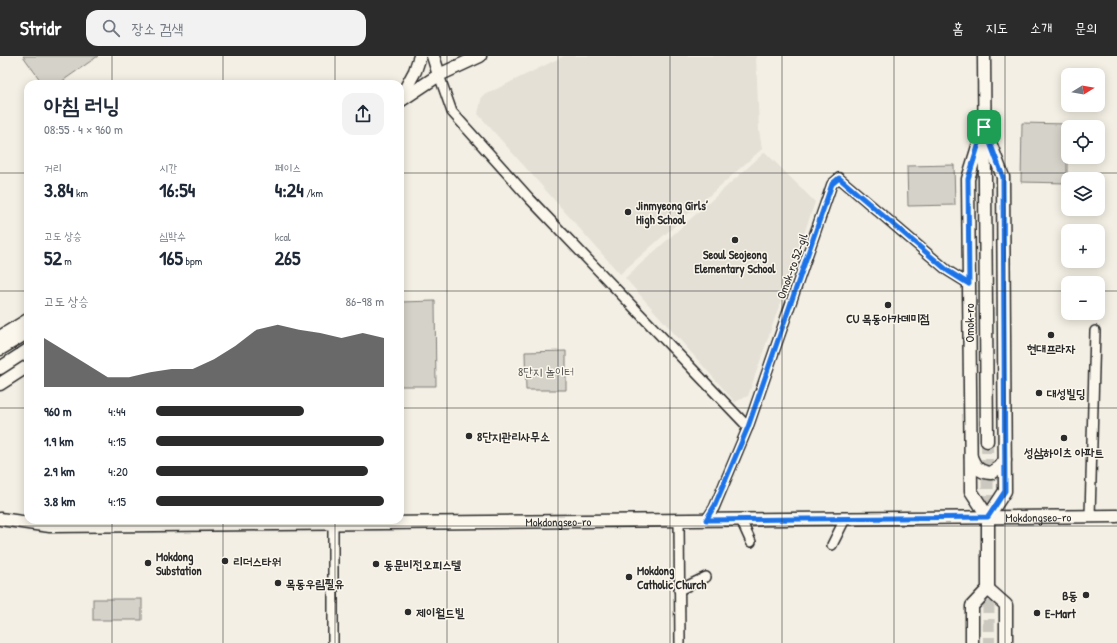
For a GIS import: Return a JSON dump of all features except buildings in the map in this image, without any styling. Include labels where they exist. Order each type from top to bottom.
[{"type":"main road","points":[[404,92],[415,71],[420,56]]},
{"type":"main road","points":[[433,56],[439,75]]},
{"type":"main road","points":[[404,97],[439,75],[480,56]]},
{"type":"main road","name":"Omok-ro","points":[[984,56],[987,441]]},
{"type":"main road","name":"Omok-ro","points":[[984,127],[1003,177],[1005,491],[988,517],[971,491],[970,456],[968,179],[984,127]]},
{"type":"main road","points":[[0,337],[24,322]]},
{"type":"main road","points":[[0,349],[24,334]]},
{"type":"main road","points":[[0,368],[24,353]]},
{"type":"main road","points":[[0,384],[24,369]]},
{"type":"main road","points":[[970,456],[974,465],[983,472],[991,473],[997,470],[1005,460]]},
{"type":"main road","name":"Mokdongseo-ro","points":[[404,523],[1117,516]]},
{"type":"main road","points":[[972,643],[972,606],[988,589],[988,517]]},
{"type":"main road","name":"Mokdongseo-ro","points":[[0,519],[24,522]]},
{"type":"main road","name":"Mokdongseo-ro","points":[[36,524],[50,526],[333,524]]},
{"type":"main road","points":[[988,589],[1006,605],[1006,643]]},
{"type":"street","points":[[439,75],[452,112],[529,198],[748,427]]},
{"type":"street","name":"Omok-ro 52-gil","points":[[706,520],[715,505],[748,427],[832,184],[839,178],[942,267],[969,284]]},
{"type":"street","points":[[1090,516],[1095,331]]},
{"type":"street","points":[[832,545],[845,519]]},
{"type":"street","points":[[741,520],[751,542]]},
{"type":"street","points":[[678,521],[680,643]]},
{"type":"street","points":[[333,524],[333,643]]},
{"type":"street","points":[[679,590],[706,577]]},
{"type":"shaded area","name":"Jinmyeong Girls’ High School","points":[[564,56],[756,56],[759,130],[762,149],[620,274],[478,114],[482,96]]},
{"type":"shaded area","name":"Seoul Seojeong Elementary School","points":[[765,152],[815,202],[748,396],[735,402],[625,278]]},
{"type":"green space","points":[[23,56],[98,56],[64,80],[40,80]]},
{"type":"green space","points":[[1022,123],[1061,124],[1061,164],[1067,164],[1067,172],[1061,172],[1061,183],[1021,182]]},
{"type":"green space","points":[[954,165],[955,205],[908,206],[907,166]]},
{"type":"green space","points":[[435,301],[436,386],[404,386],[404,302]]},
{"type":"green space","name":"8단지 놀이터","points":[[566,351],[566,390],[526,390],[525,352]]},
{"type":"green space","points":[[93,599],[142,599],[142,620],[93,620]]},
{"type":"tunnel","points":[[987,441],[988,520]]},
{"type":"tunnel","points":[[988,583],[989,643]]},
{"type":"place","name":"Jinmyeong Girls’ High School","points":[[628,212]]},
{"type":"place","name":"Seoul Seojeong Elementary School","points":[[735,240]]},
{"type":"place","name":"CU 목동아카데미점","points":[[888,305]]},
{"type":"place","name":"현대프라자","points":[[1051,335]]},
{"type":"place","name":"대성빌딩","points":[[1039,393]]},
{"type":"place","name":"8단지관리사무소","points":[[469,436]]},
{"type":"place","name":"성삼하이츠 아파트","points":[[1064,438]]},
{"type":"place","name":"리더스타워","points":[[225,561]]},
{"type":"place","name":"Mokdong Substation","points":[[148,563]]},
{"type":"place","name":"동문비전오피스텔","points":[[376,564]]},
{"type":"place","name":"Mokdong Catholic Church","points":[[629,577]]},
{"type":"place","name":"목동우림필유","points":[[278,583]]},
{"type":"place","name":"B동","points":[[1086,595]]},
{"type":"place","name":"제이월드빌","points":[[408,612]]},
{"type":"place","name":"E-Mart","points":[[1037,613]]},
{"type":"route","points":[[984,127],[1003,177],[1005,491],[988,517],[706,520],[715,505],[748,427],[832,184],[839,178],[900,232],[948,271],[969,284],[968,179],[984,127]]}]
